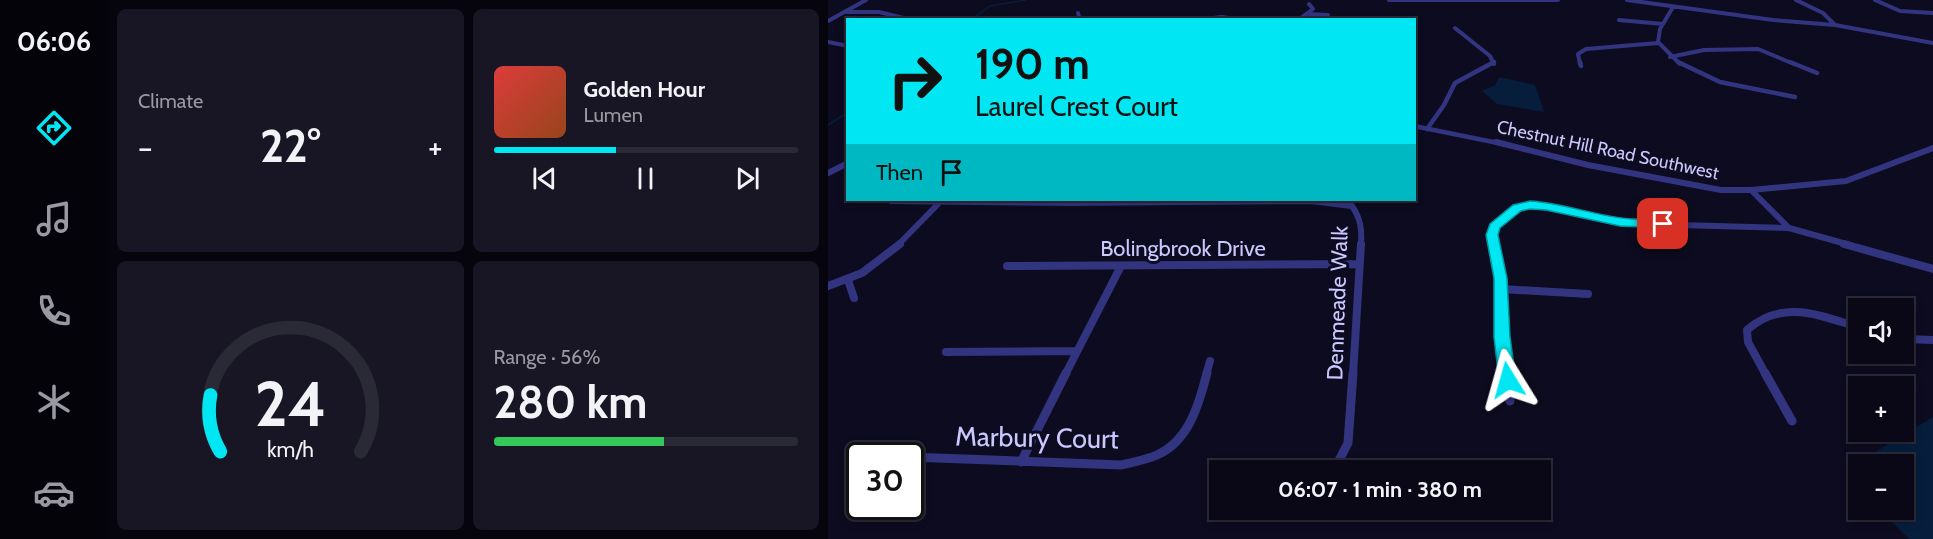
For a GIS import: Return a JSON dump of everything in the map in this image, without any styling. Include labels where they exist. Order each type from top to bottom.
[{"type":"street","points":[[828,21],[866,0]]},
{"type":"street","points":[[1389,0],[1558,0]]},
{"type":"street","points":[[1627,0],[1773,20],[1834,25],[1933,43]]},
{"type":"street","points":[[1796,0],[1822,12],[1831,18],[1834,25]]},
{"type":"street","points":[[1875,0],[1900,11],[1933,13]]},
{"type":"street","points":[[1302,18],[1313,9],[1309,4]]},
{"type":"street","points":[[1673,7],[1658,38],[1658,43],[1670,57],[1689,69],[1732,84],[1757,91],[1795,97]]},
{"type":"street","points":[[845,12],[879,12],[904,18]]},
{"type":"street","points":[[1078,13],[1079,18]]},
{"type":"street","points":[[1309,14],[1329,15]]},
{"type":"street","points":[[1213,18],[1229,18]]},
{"type":"street","points":[[1619,21],[1663,24]]},
{"type":"street","points":[[1427,129],[1444,105],[1455,83],[1495,63],[1455,28]]},
{"type":"street","points":[[1921,40],[1933,38]]},
{"type":"street","points":[[828,42],[846,46]]},
{"type":"street","points":[[1581,66],[1578,54],[1586,49],[1658,43]]},
{"type":"street","points":[[1670,57],[1704,50],[1758,49],[1817,73]]},
{"type":"street","name":"Chestnut Hill Road Southwest","points":[[1416,126],[1511,145],[1588,165],[1721,190],[1751,190],[1846,181],[1933,148]]},
{"type":"street","points":[[828,173],[846,164]]},
{"type":"street","points":[[1751,190],[1789,228]]},
{"type":"street","name":"Denmeade Walk","points":[[891,201],[1071,203],[1311,201],[1352,206],[1359,216],[1362,231],[1348,443],[1339,460]]},
{"type":"street","points":[[828,286],[848,280],[879,264],[942,201]]},
{"type":"street","points":[[1510,401],[1502,337],[1501,289],[1492,235],[1495,226],[1517,208],[1530,205],[1546,206],[1620,222],[1789,228],[1933,269]]},
{"type":"street","name":"Bolingbrook Drive","points":[[1007,266],[1359,264]]},
{"type":"street","points":[[1021,462],[1121,266]]},
{"type":"street","points":[[848,280],[854,298]]},
{"type":"street","points":[[1501,289],[1588,294]]},
{"type":"street","points":[[1792,421],[1748,342],[1747,330],[1757,318],[1783,310],[1848,324]]},
{"type":"street","points":[[1914,339],[1933,340]]},
{"type":"street","points":[[946,352],[1076,351]]},
{"type":"street","name":"Marbury Court","points":[[924,458],[1121,465],[1165,451],[1186,431],[1197,408],[1210,361]]},
{"type":"water","points":[[1499,77],[1535,85],[1544,112],[1497,104],[1482,91],[1495,85]]},
{"type":"water","points":[[1933,417],[1933,539],[1909,539],[1890,520],[1914,520],[1914,454],[1872,454],[1892,442],[1914,442],[1914,428]]},
{"type":"waterway","points":[[974,18],[990,6],[1026,0]]},
{"type":"waterway","points":[[828,125],[846,114]]},
{"type":"route","points":[[1508,380],[1502,337],[1500,278],[1492,235],[1495,226],[1517,208],[1530,205],[1546,206],[1620,222],[1663,224]]}]
